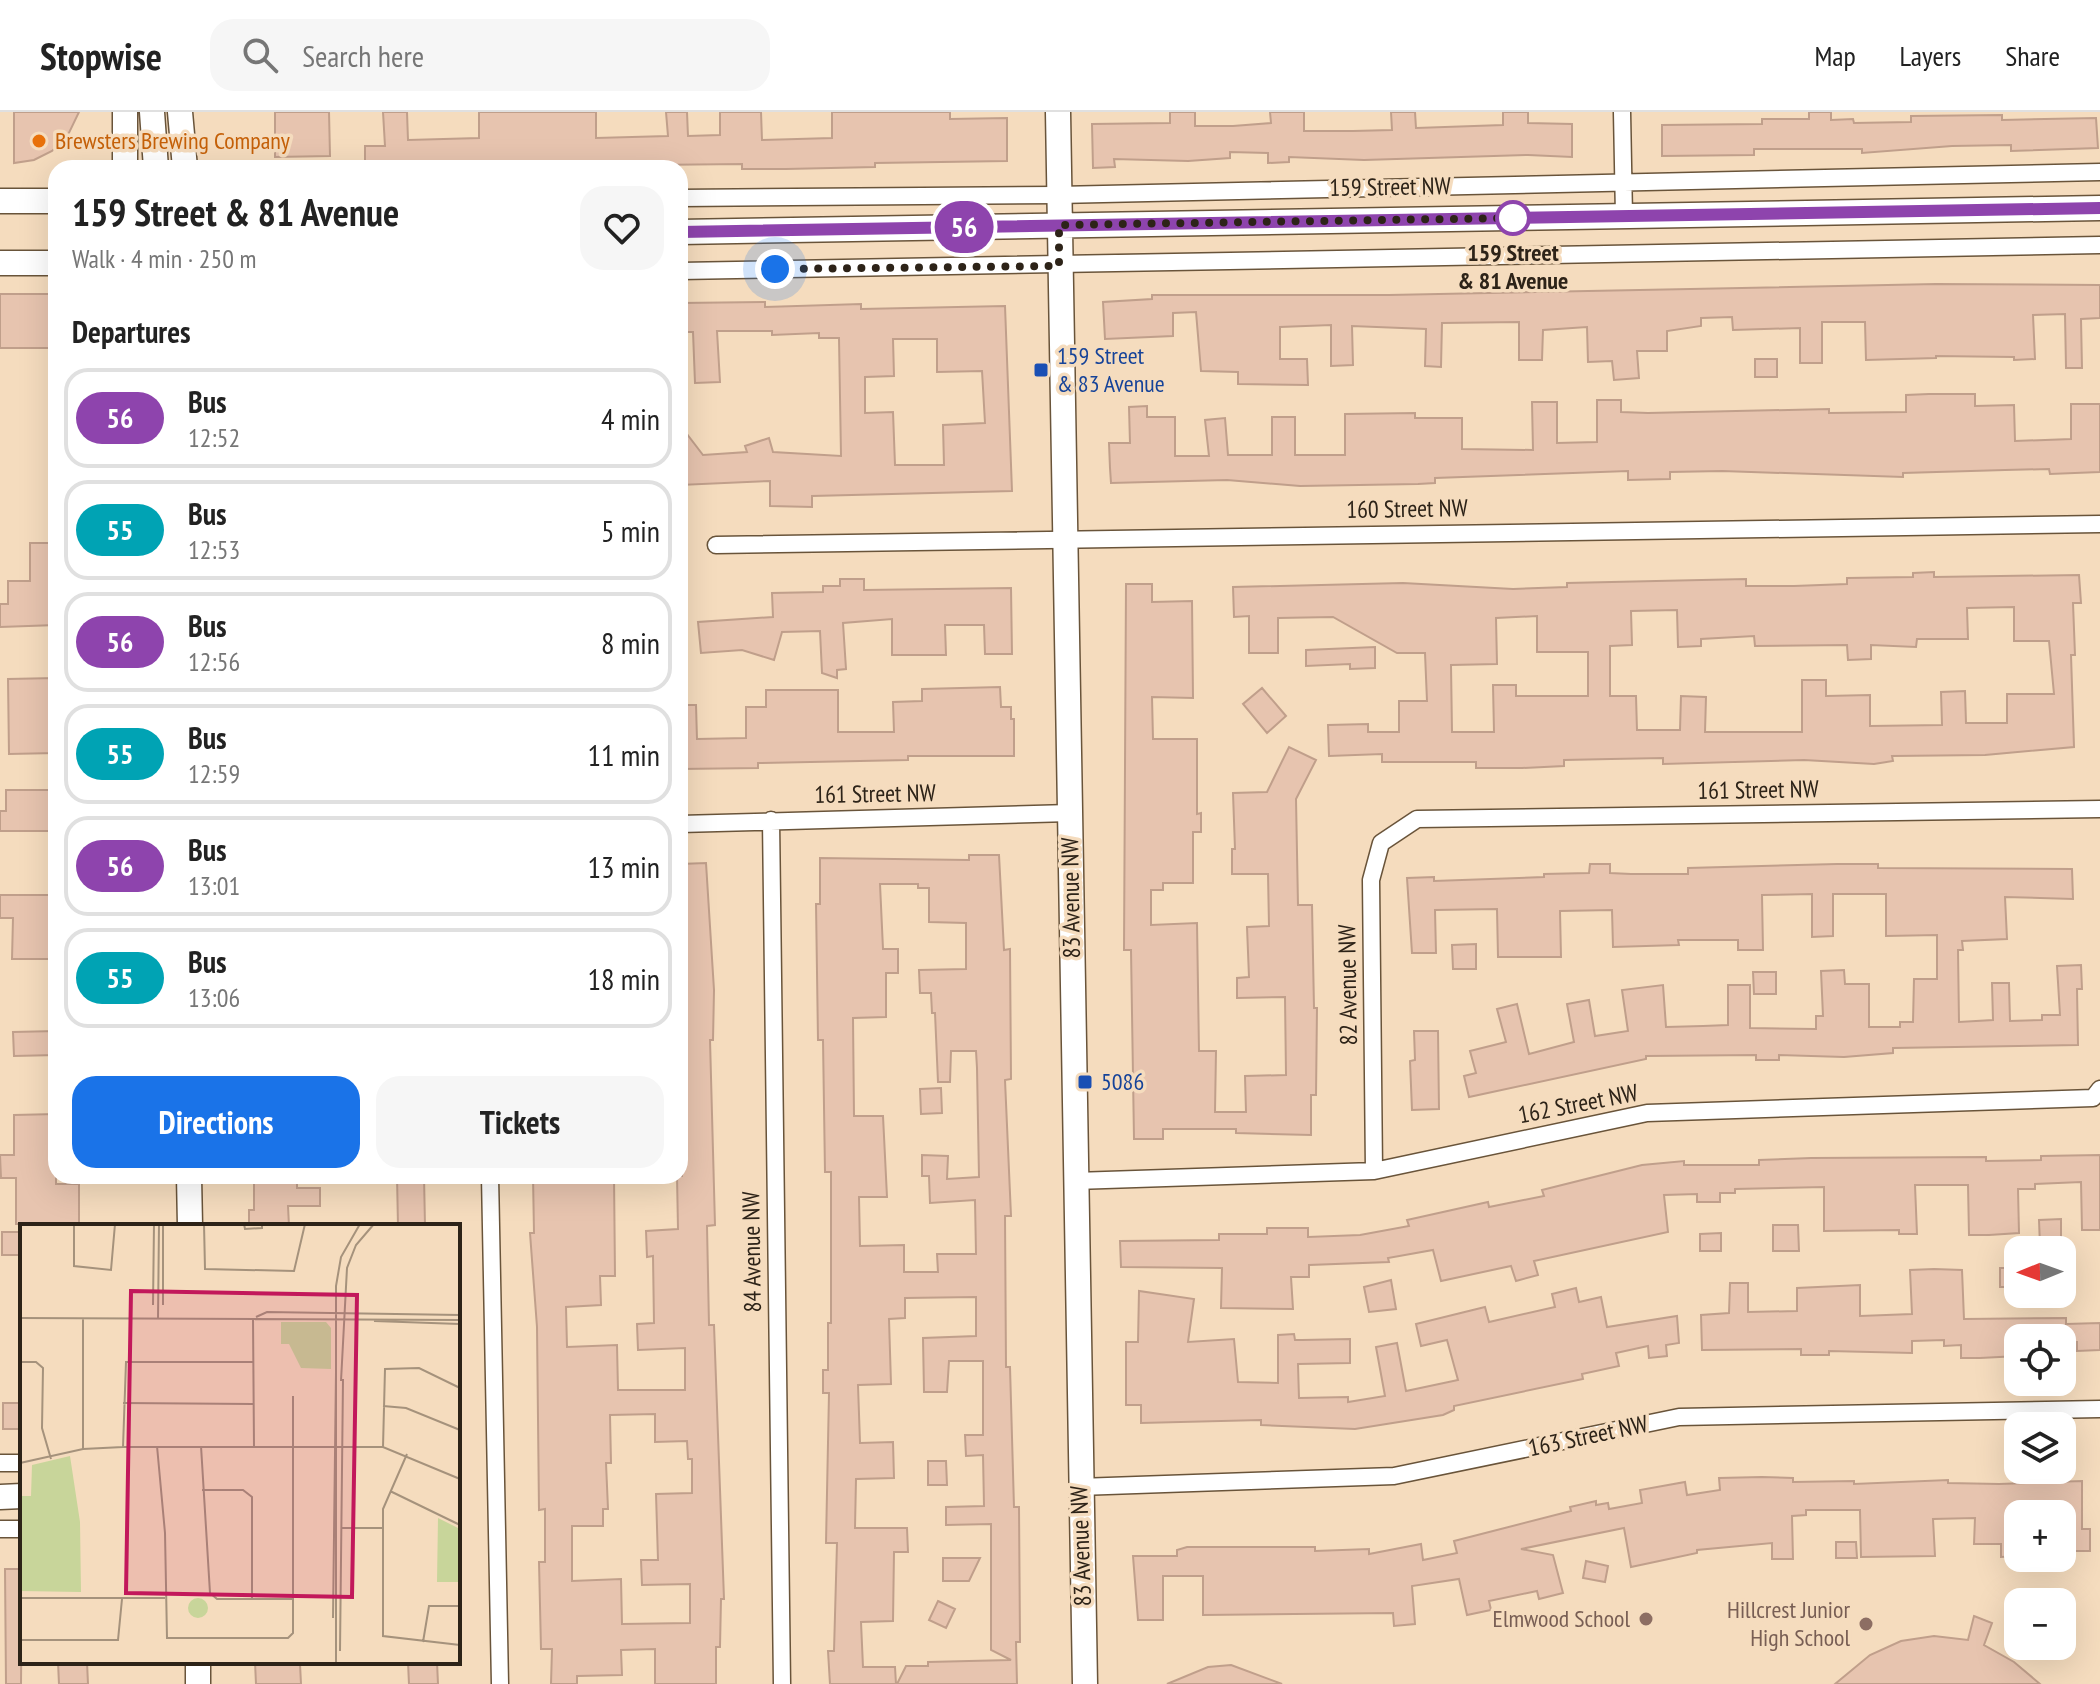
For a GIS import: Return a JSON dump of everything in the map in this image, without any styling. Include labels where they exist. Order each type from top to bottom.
[{"type":"main road","points":[[125,112],[125,160]]},
{"type":"main road","points":[[152,112],[155,160]]},
{"type":"main road","points":[[180,112],[184,160]]},
{"type":"main road","name":"83 Avenue NW","points":[[1058,112],[1079,1487],[1085,1684]]},
{"type":"main road","points":[[0,201],[48,201]]},
{"type":"main road","name":"159 Street NW","points":[[688,232],[2100,208]]},
{"type":"main road","points":[[0,263],[48,263]]},
{"type":"main road","points":[[189,1184],[190,1224]]},
{"type":"main road","points":[[0,1497],[20,1496]]},
{"type":"street","points":[[1622,112],[1624,216]]},
{"type":"street","name":"159 Street NW","points":[[688,198],[1058,195],[2100,172]]},
{"type":"street","points":[[688,271],[2100,245]]},
{"type":"street","name":"160 Street NW","points":[[716,545],[2100,524]]},
{"type":"street","name":"161 Street NW","points":[[1417,819],[2100,809]]},
{"type":"street","name":"161 Street NW","points":[[688,824],[1070,813]]},
{"type":"street","name":"82 Avenue NW","points":[[1374,1171],[1371,880],[1381,843],[1417,819]]},
{"type":"street","name":"84 Avenue NW","points":[[771,820],[782,1684]]},
{"type":"street","name":"162 Street NW","points":[[1075,1181],[1374,1171],[1647,1113],[2097,1094]]},
{"type":"street","points":[[490,1184],[500,1684]]},
{"type":"street","name":"163 Street NW","points":[[1079,1487],[1394,1476],[1679,1417],[2100,1409]]},
{"type":"building","name":"Brewsters Brewing Company","points":[[14,112],[79,112],[67,137],[52,151],[34,160],[14,163]]},
{"type":"building","points":[[275,112],[329,112],[330,156],[275,157]]},
{"type":"building","points":[[383,112],[407,112],[408,140],[479,138],[479,112],[596,112],[596,138],[668,136],[666,112],[687,112],[688,136],[720,135],[720,112],[761,112],[762,140],[832,138],[832,112],[950,112],[950,119],[1007,118],[1007,161],[875,163],[875,167],[742,169],[742,164],[688,165],[688,160],[365,160],[365,146],[385,146]]},
{"type":"building","points":[[1170,112],[1195,112],[1195,126],[1233,126],[1271,123],[1270,112],[1304,112],[1304,131],[1353,131],[1392,130],[1391,112],[1415,112],[1416,128],[1503,125],[1503,112],[1528,112],[1528,123],[1572,124],[1572,157],[1528,155],[1364,160],[1289,157],[1289,162],[1268,163],[1268,153],[1230,152],[1230,158],[1188,161],[1114,159],[1115,167],[1093,168],[1092,124],[1170,123]]},
{"type":"building","points":[[1809,112],[1831,112],[1831,120],[1853,119],[1854,123],[1911,122],[1911,116],[2002,115],[2002,120],[2096,118],[2098,148],[2011,151],[2011,145],[1952,146],[1862,153],[1862,149],[1754,149],[1754,155],[1662,156],[1662,125],[1762,124],[1762,119],[1809,119]]},
{"type":"building","points":[[1936,284],[2100,285],[2100,318],[2081,319],[2082,368],[2066,368],[2065,314],[2033,315],[2035,359],[2014,360],[2014,357],[1936,356],[1866,360],[1865,322],[1822,322],[1822,363],[1800,363],[1800,328],[1733,330],[1732,317],[1701,318],[1701,326],[1667,331],[1667,351],[1637,351],[1639,378],[1614,380],[1612,361],[1588,362],[1587,327],[1543,330],[1542,360],[1519,360],[1519,322],[1442,323],[1441,367],[1425,366],[1426,329],[1352,326],[1353,365],[1331,366],[1331,325],[1280,327],[1280,359],[1307,359],[1308,385],[1238,384],[1238,372],[1201,371],[1196,312],[1173,313],[1173,336],[1105,339],[1103,302],[1152,299],[1152,295],[1389,295]]},
{"type":"building","points":[[0,294],[48,294],[48,348],[0,348]]},
{"type":"building","points":[[765,302],[765,307],[861,304],[861,309],[1005,306],[1012,491],[812,496],[812,507],[770,506],[770,481],[688,485],[688,435],[703,455],[747,452],[745,446],[769,438],[773,452],[841,456],[839,338],[819,338],[819,333],[772,335],[772,331],[717,331],[720,382],[695,383],[693,332],[688,332],[688,303]],"holes":[[[893,339],[937,339],[937,372],[982,371],[985,423],[943,425],[944,465],[895,465],[893,412],[865,413],[865,377],[894,376]]]},
{"type":"building","points":[[1755,359],[1777,359],[1777,377],[1755,377]]},
{"type":"building","points":[[1975,394],[1975,406],[2014,405],[2015,441],[2071,439],[2071,404],[2100,404],[2100,472],[2050,474],[2049,469],[2005,470],[1903,473],[1903,477],[1722,471],[1670,472],[1670,479],[1628,480],[1628,471],[1435,478],[1435,483],[1418,484],[1300,486],[1227,480],[1111,483],[1109,443],[1130,443],[1129,407],[1147,406],[1147,417],[1175,417],[1175,456],[1209,456],[1205,420],[1225,418],[1228,455],[1272,455],[1272,417],[1295,417],[1295,455],[1345,455],[1345,414],[1415,413],[1415,418],[1462,418],[1462,449],[1533,450],[1532,402],[1557,402],[1557,443],[1597,442],[1597,400],[1621,400],[1621,412],[1829,409],[1829,413],[1906,412],[1906,395]]},
{"type":"building","points":[[30,543],[48,543],[48,625],[0,627],[0,604],[8,604],[8,581],[30,581]]},
{"type":"building","points":[[1934,572],[1934,577],[2079,575],[2081,603],[2073,603],[2075,655],[2071,655],[2074,747],[1985,755],[1892,756],[1893,761],[1874,764],[1804,760],[1663,764],[1663,758],[1564,760],[1564,766],[1476,768],[1476,762],[1382,762],[1382,754],[1329,756],[1328,725],[1368,724],[1368,732],[1399,732],[1399,701],[1427,701],[1425,653],[1397,653],[1333,617],[1278,618],[1278,653],[1249,653],[1249,616],[1234,617],[1233,587],[1403,583],[1513,589],[1567,587],[1567,583],[1746,579],[1746,586],[1794,586],[1847,584],[1847,578],[1913,577],[1913,573]],"holes":[[[2014,607],[2014,641],[2049,641],[2054,694],[2007,694],[2007,723],[1966,723],[1965,691],[1941,692],[1942,725],[1870,726],[1870,695],[1826,696],[1826,680],[1802,680],[1802,732],[1705,732],[1706,697],[1681,696],[1680,730],[1637,730],[1636,696],[1610,696],[1610,646],[1632,645],[1631,611],[1677,610],[1678,647],[1701,646],[1701,639],[1754,636],[1755,646],[1847,645],[1848,660],[1871,659],[1871,645],[1916,647],[1917,639],[1968,639],[1967,608]],[[1537,616],[1537,652],[1588,652],[1588,696],[1516,696],[1516,685],[1493,685],[1494,732],[1452,732],[1451,665],[1497,664],[1496,618]]]},
{"type":"building","points":[[840,579],[864,579],[864,590],[1011,588],[1012,654],[985,654],[984,625],[945,625],[946,655],[892,655],[892,619],[843,623],[846,669],[837,670],[837,678],[822,673],[820,631],[782,632],[774,660],[742,650],[701,653],[698,622],[773,617],[772,593],[823,592],[823,586],[840,586]]},
{"type":"building","points":[[1126,584],[1152,584],[1152,602],[1192,601],[1193,698],[1152,697],[1153,739],[1197,739],[1197,814],[1201,813],[1201,832],[1193,832],[1193,883],[1163,883],[1163,890],[1151,890],[1151,925],[1197,923],[1199,1051],[1216,1051],[1215,1112],[1246,1112],[1245,1076],[1286,1075],[1285,997],[1237,998],[1237,978],[1249,977],[1247,927],[1269,926],[1268,874],[1232,874],[1232,849],[1235,849],[1233,793],[1267,792],[1289,747],[1316,760],[1296,799],[1298,905],[1312,905],[1314,1008],[1317,1008],[1316,1095],[1311,1095],[1311,1135],[1236,1133],[1236,1129],[1163,1129],[1163,1139],[1134,1139],[1131,950],[1124,950]]},
{"type":"building","points":[[1375,647],[1375,668],[1350,669],[1350,664],[1306,666],[1306,650]]},
{"type":"building","points":[[48,678],[48,753],[9,754],[8,679]]},
{"type":"building","points":[[1000,687],[1001,707],[1011,707],[1011,719],[1014,719],[1014,756],[908,756],[908,760],[758,763],[758,768],[688,769],[688,705],[696,705],[697,739],[746,738],[746,707],[766,707],[766,690],[838,690],[838,732],[894,732],[893,702],[922,701],[922,689]]},
{"type":"building","points":[[1262,688],[1286,716],[1267,733],[1243,704]]},
{"type":"building","points":[[6,790],[48,790],[48,831],[0,831],[0,811],[6,811]]},
{"type":"building","points":[[969,855],[999,855],[1004,950],[1010,949],[1011,1079],[1005,1080],[1011,1216],[1005,1216],[1006,1367],[1010,1367],[1014,1507],[1019,1507],[1020,1642],[1016,1642],[1017,1684],[897,1684],[906,1666],[928,1666],[928,1662],[1011,1660],[991,1650],[991,1524],[946,1525],[946,1507],[984,1506],[983,1455],[966,1456],[965,1435],[983,1435],[983,1361],[949,1361],[947,1392],[924,1392],[923,1338],[976,1336],[976,1297],[905,1298],[905,1318],[889,1319],[891,1384],[858,1385],[860,1443],[893,1442],[894,1478],[856,1479],[855,1528],[907,1528],[908,1552],[894,1552],[893,1621],[861,1622],[863,1667],[895,1667],[896,1684],[830,1684],[828,1651],[834,1651],[837,1543],[826,1543],[829,1393],[823,1393],[823,1370],[828,1370],[828,1323],[831,1323],[831,1172],[825,1172],[823,1040],[818,1040],[816,904],[820,904],[820,858],[969,860]],"holes":[[[880,884],[918,884],[918,888],[929,888],[929,922],[966,923],[966,969],[919,970],[920,993],[931,993],[932,1013],[935,1013],[938,1082],[950,1082],[951,1051],[976,1051],[977,1068],[979,1177],[947,1179],[948,1156],[922,1155],[922,1176],[929,1176],[930,1203],[975,1200],[976,1254],[937,1254],[938,1272],[904,1272],[904,1245],[860,1246],[859,1197],[887,1197],[883,1116],[854,1116],[853,1018],[886,1017],[886,973],[898,973],[898,949],[883,949]]]},
{"type":"building","points":[[706,863],[714,990],[713,1040],[710,1040],[715,1225],[707,1226],[709,1325],[714,1325],[724,1599],[721,1599],[720,1647],[716,1647],[716,1684],[655,1684],[655,1649],[621,1650],[622,1675],[577,1676],[577,1684],[551,1684],[552,1649],[541,1649],[539,1562],[545,1562],[545,1509],[539,1510],[537,1327],[530,1233],[534,1233],[533,1184],[614,1184],[615,1276],[600,1276],[601,1305],[566,1307],[567,1347],[617,1345],[618,1390],[685,1390],[685,1348],[638,1350],[637,1324],[654,1323],[653,1256],[647,1257],[646,1231],[678,1229],[677,1184],[688,1184],[688,864]],"holes":[[[655,1414],[655,1442],[687,1441],[688,1459],[692,1459],[692,1493],[656,1494],[658,1560],[641,1560],[642,1585],[690,1584],[690,1623],[622,1624],[621,1579],[572,1581],[572,1526],[603,1526],[603,1509],[608,1509],[606,1463],[611,1463],[610,1415]]]},
{"type":"building","points":[[1590,864],[1610,864],[1610,873],[1631,874],[1688,874],[1688,868],[1837,864],[1878,864],[1878,868],[2072,869],[2073,899],[2005,897],[2007,939],[1962,941],[1963,950],[1958,950],[1959,1022],[1993,1020],[1992,983],[2009,983],[2010,1021],[2042,1020],[2042,1015],[2060,1015],[2057,966],[2081,965],[2082,989],[2077,989],[2078,1045],[1893,1048],[1893,1053],[1844,1057],[1779,1055],[1779,1060],[1756,1060],[1756,1055],[1646,1056],[1646,1059],[1469,1097],[1464,1076],[1476,1073],[1470,1051],[1506,1042],[1497,1009],[1517,1004],[1529,1054],[1574,1042],[1567,1004],[1589,1000],[1595,1036],[1628,1031],[1622,990],[1663,985],[1666,1027],[1703,1026],[1728,1025],[1728,985],[1750,985],[1750,1028],[1816,1029],[1816,1016],[1823,1016],[1821,971],[1844,970],[1845,984],[1869,984],[1869,1027],[1900,1027],[1900,1022],[1913,1022],[1914,979],[1937,979],[1937,935],[1886,936],[1886,894],[1833,894],[1833,936],[1812,937],[1812,894],[1762,895],[1763,950],[1738,950],[1738,940],[1678,940],[1679,945],[1613,947],[1612,910],[1560,911],[1561,957],[1498,957],[1497,909],[1435,910],[1436,953],[1412,953],[1407,878],[1434,877],[1434,881],[1544,877],[1544,874],[1589,873]]},
{"type":"building","points":[[0,895],[48,895],[48,959],[12,959],[13,918],[0,918]]},
{"type":"building","points":[[1476,944],[1476,969],[1453,969],[1452,945]]},
{"type":"building","points":[[1753,972],[1776,972],[1776,994],[1754,994]]},
{"type":"building","points":[[48,1031],[48,1055],[14,1056],[13,1032]]},
{"type":"building","points":[[1414,1031],[1438,1031],[1439,1109],[1412,1110],[1410,1061],[1415,1060]]},
{"type":"building","points":[[941,1088],[942,1113],[921,1114],[920,1089]]},
{"type":"building","points":[[48,1114],[48,1184],[79,1184],[79,1224],[16,1224],[16,1178],[1,1178],[0,1155],[14,1155],[14,1115]]},
{"type":"building","points":[[2100,1155],[2100,1230],[2082,1230],[2081,1182],[2035,1184],[2035,1189],[2018,1189],[2019,1233],[1989,1235],[1969,1235],[1968,1185],[1915,1185],[1917,1234],[1899,1234],[1899,1230],[1824,1231],[1824,1187],[1735,1189],[1735,1193],[1720,1193],[1720,1202],[1697,1202],[1697,1194],[1664,1195],[1668,1232],[1534,1261],[1538,1275],[1516,1281],[1511,1266],[1441,1281],[1433,1250],[1388,1258],[1389,1262],[1309,1265],[1309,1277],[1291,1277],[1293,1309],[1221,1308],[1222,1268],[1121,1267],[1120,1241],[1219,1240],[1219,1234],[1267,1234],[1267,1228],[1308,1228],[1308,1237],[1360,1235],[1409,1226],[1407,1220],[1488,1202],[1489,1207],[1544,1196],[1542,1190],[1642,1165],[1684,1161],[1684,1165],[1759,1165],[1759,1160],[1811,1158],[1986,1157],[1986,1161],[2041,1160],[2041,1156]]},
{"type":"building","points":[[254,1184],[297,1184],[297,1188],[320,1188],[320,1206],[288,1206],[289,1224],[249,1224],[249,1210],[254,1210]]},
{"type":"building","points":[[397,1184],[424,1184],[425,1224],[398,1224]]},
{"type":"building","points":[[2061,1219],[2061,1236],[2040,1236],[2039,1220]]},
{"type":"building","points":[[1773,1225],[1798,1225],[1799,1251],[1773,1251]]},
{"type":"building","points":[[2,1232],[20,1232],[20,1255],[2,1255]]},
{"type":"building","points":[[1721,1233],[1721,1251],[1700,1251],[1700,1234]]},
{"type":"building","points":[[2000,1268],[2004,1268],[2004,1287],[2000,1287]]},
{"type":"building","points":[[1910,1270],[1962,1270],[1964,1319],[2066,1318],[2066,1324],[2004,1324],[2004,1357],[1961,1358],[1961,1345],[1944,1346],[1944,1340],[1912,1341],[1912,1353],[1829,1351],[1829,1355],[1801,1355],[1801,1349],[1702,1350],[1701,1315],[1729,1313],[1730,1283],[1748,1283],[1748,1312],[1797,1311],[1797,1288],[1860,1285],[1860,1316],[1912,1314]]},
{"type":"building","points":[[1391,1280],[1396,1309],[1369,1312],[1364,1287]]},
{"type":"building","points":[[1576,1288],[1579,1302],[1601,1297],[1607,1327],[1677,1316],[1679,1343],[1666,1345],[1667,1356],[1649,1358],[1648,1346],[1616,1353],[1619,1366],[1582,1374],[1583,1379],[1454,1406],[1454,1410],[1443,1415],[1355,1429],[1261,1425],[1261,1420],[1141,1423],[1141,1405],[1126,1405],[1126,1342],[1138,1342],[1139,1291],[1194,1299],[1188,1342],[1234,1339],[1238,1382],[1278,1383],[1278,1335],[1294,1334],[1295,1340],[1350,1339],[1350,1363],[1298,1364],[1299,1398],[1348,1397],[1348,1402],[1385,1396],[1376,1347],[1397,1343],[1406,1391],[1458,1380],[1447,1340],[1421,1346],[1416,1324],[1485,1307],[1489,1322],[1555,1307],[1552,1294]]},
{"type":"building","points":[[2100,1323],[2100,1350],[2077,1351],[2076,1324],[2066,1324]]},
{"type":"building","points":[[3,1403],[20,1403],[20,1429],[3,1429]]},
{"type":"building","points":[[928,1461],[946,1461],[947,1485],[928,1485]]},
{"type":"building","points":[[1719,1478],[1793,1478],[1793,1482],[1854,1481],[1854,1484],[1948,1480],[1948,1483],[2076,1484],[2076,1481],[2082,1481],[2082,1529],[2090,1529],[2090,1551],[2076,1551],[2076,1500],[2004,1500],[2004,1557],[2001,1557],[2001,1544],[1974,1544],[1975,1518],[1933,1519],[1935,1556],[1861,1557],[1860,1510],[1806,1510],[1806,1515],[1792,1516],[1793,1559],[1772,1559],[1772,1543],[1697,1550],[1697,1553],[1631,1567],[1624,1528],[1521,1549],[1553,1555],[1563,1593],[1539,1599],[1537,1591],[1489,1601],[1491,1610],[1467,1615],[1459,1579],[1412,1586],[1415,1624],[1394,1626],[1393,1613],[1203,1615],[1203,1576],[1163,1576],[1163,1620],[1138,1620],[1133,1556],[1177,1556],[1177,1550],[1187,1547],[1315,1547],[1315,1551],[1369,1549],[1369,1554],[1421,1544],[1423,1560],[1457,1553],[1454,1541],[1571,1511],[1570,1507],[1596,1501],[1596,1505],[1608,1503],[1609,1509],[1642,1503],[1640,1490],[1685,1482],[1687,1495],[1720,1490]]},
{"type":"building","points":[[1836,1542],[1856,1542],[1857,1558],[1836,1558]]},
{"type":"building","points":[[943,1558],[980,1558],[969,1581],[943,1581]]},
{"type":"building","points":[[1586,1561],[1608,1566],[1605,1582],[1583,1578]]},
{"type":"building","points":[[5,1569],[20,1569],[21,1684],[6,1684]]},
{"type":"building","points":[[938,1601],[955,1609],[946,1628],[929,1620]]},
{"type":"building","points":[[1974,1616],[1992,1623],[1984,1645],[2004,1656],[2004,1660],[2014,1662],[2040,1684],[1835,1684],[1870,1655],[1901,1641],[1934,1636],[1968,1640]]},
{"type":"building","points":[[58,1664],[87,1664],[88,1684],[59,1684]]},
{"type":"building","points":[[255,1664],[300,1664],[301,1684],[256,1684]]},
{"type":"building","points":[[408,1664],[437,1664],[438,1684],[409,1684]]},
{"type":"building","points":[[1231,1665],[1282,1684],[1167,1684],[1208,1667]]},
{"type":"bus line","name":"56","points":[[688,232],[2100,208]]},
{"type":"place","name":"Brewsters Brewing Company","points":[[39,141]]},
{"type":"place","name":"159 Street & 81 Avenue","points":[[1513,218]]},
{"type":"place","name":"159 Street & 83 Avenue","points":[[1041,370]]},
{"type":"place","name":"5086","points":[[1085,1082]]},
{"type":"place","name":"Elmwood School","points":[[1646,1619]]},
{"type":"place","name":"Hillcrest Junior High School","points":[[1866,1624]]},
{"type":"route","points":[[775,269],[1059,266],[1059,225],[1513,218]]}]
